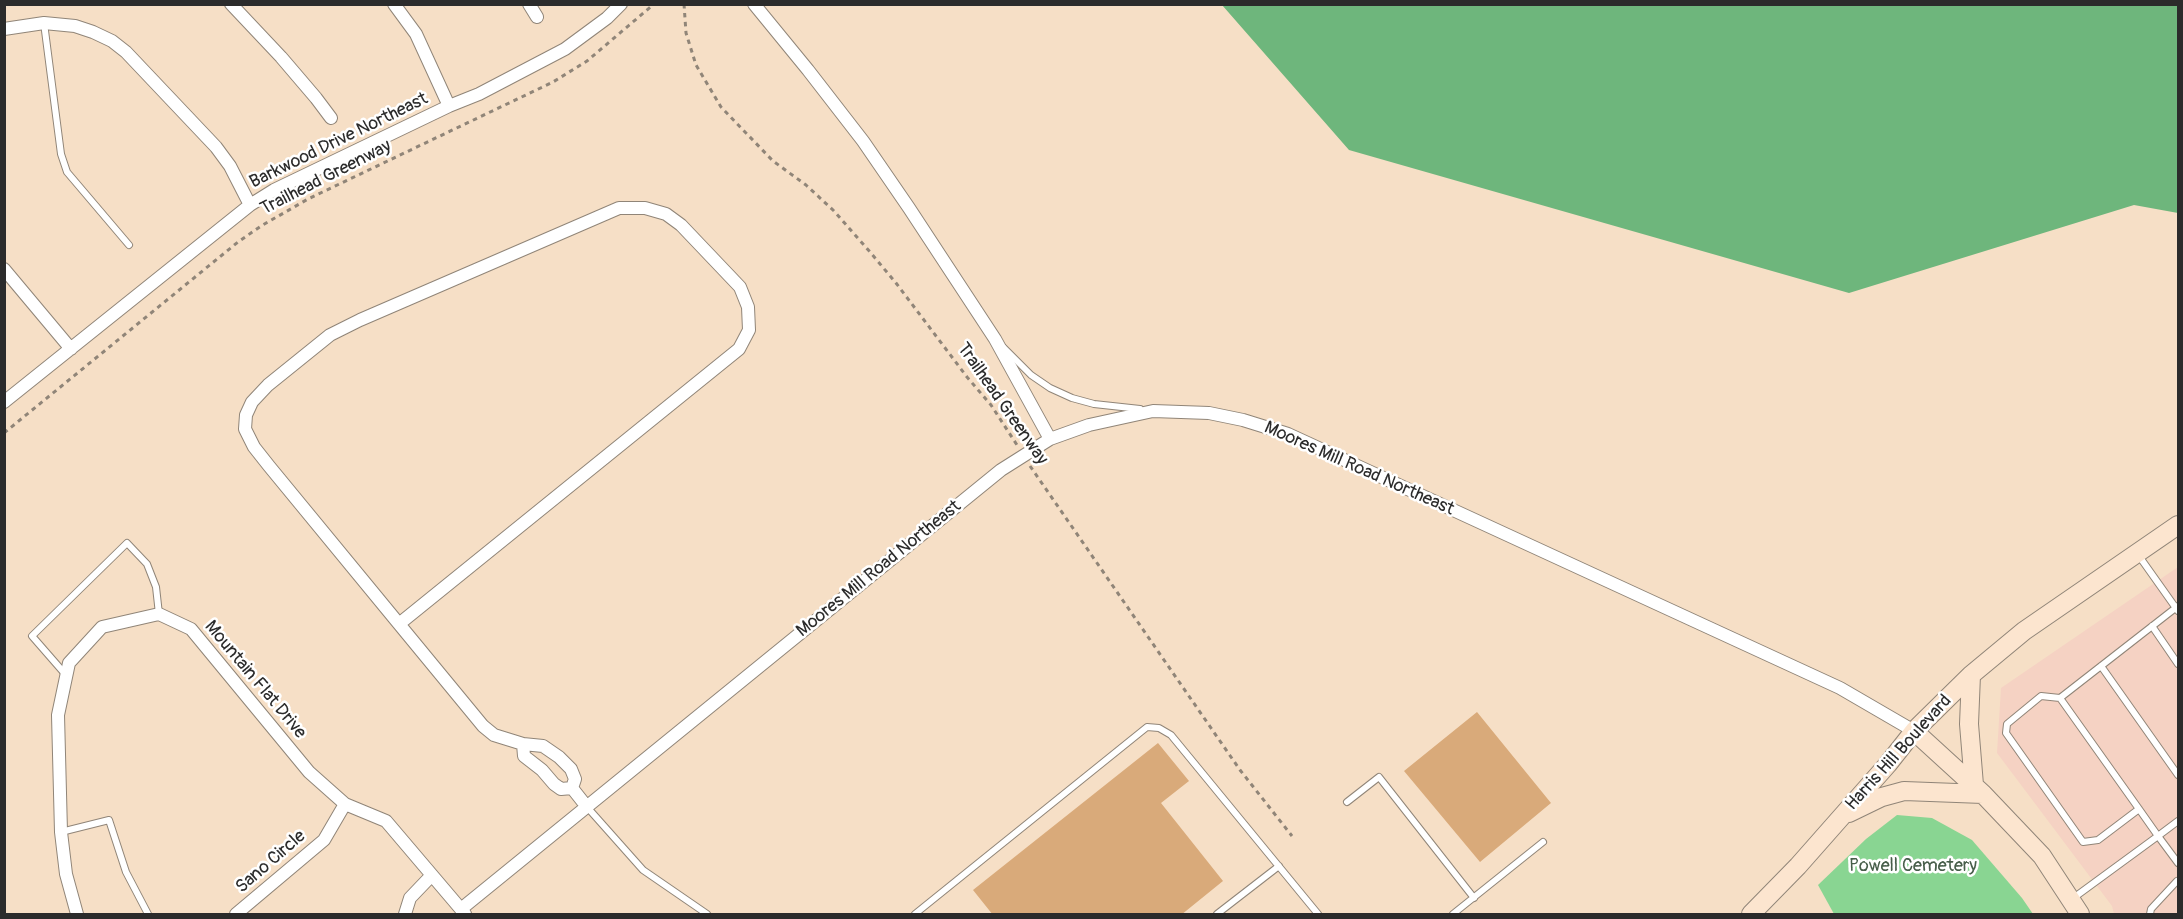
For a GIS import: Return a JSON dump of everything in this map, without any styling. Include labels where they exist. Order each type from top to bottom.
[{"type":"street","points":[[231,4],[281,57],[331,118]]},
{"type":"street","points":[[394,4],[416,34],[449,106]]},
{"type":"street","points":[[530,4],[537,17]]},
{"type":"street","name":"Barkwood Drive Northeast","points":[[4,402],[250,205],[274,190],[449,106],[479,94],[565,49],[607,18],[621,4]]},
{"type":"street","points":[[753,4],[863,141],[909,208],[994,339],[1050,439]]},
{"type":"street","points":[[4,29],[44,23],[75,26],[112,41],[126,52],[216,147],[230,166],[250,205]]},
{"type":"street","points":[[399,624],[738,349],[749,330],[748,307],[740,287],[681,225],[666,214],[645,208],[619,208],[360,320],[330,335],[268,386],[252,402],[246,415],[245,429],[254,447],[399,624],[483,726],[494,735],[523,744],[543,746],[559,757],[571,770],[575,779],[572,788]]},
{"type":"street","points":[[4,269],[70,349]]},
{"type":"street","name":"Moores Mill Road Northeast","points":[[463,912],[587,807],[1001,470],[1050,439],[1089,425],[1153,411],[1209,413],[1243,420],[1288,434],[1840,687],[1914,730],[1979,790],[2042,856],[2075,907]]},
{"type":"street","name":"Harris Hill Boulevard","points":[[1751,915],[1888,764],[1914,730],[1971,675],[2024,631],[2178,525]]},
{"type":"street","points":[[77,915],[66,874],[61,832],[57,715],[69,663],[102,627],[159,614]]},
{"type":"street","name":"Mountain Flat Drive","points":[[159,614],[191,629],[309,772],[345,804],[386,821],[463,912]]},
{"type":"street","points":[[1842,816],[1882,797],[1905,791],[1979,790],[1969,724],[1971,675]]},
{"type":"street","points":[[523,744],[524,756],[542,770],[554,784],[561,789],[572,788]]},
{"type":"street","points":[[572,788],[587,807]]},
{"type":"street","name":"Sano Circle","points":[[236,915],[324,840],[345,804]]},
{"type":"street","points":[[405,915],[410,898],[432,875]]},
{"type":"lane","points":[[44,23],[61,154],[67,172],[129,245]]},
{"type":"lane","points":[[994,339],[1031,375],[1064,395],[1094,404],[1153,411]]},
{"type":"lane","points":[[66,675],[32,636],[127,543],[147,564],[156,587],[159,614]]},
{"type":"lane","points":[[2137,553],[2178,608],[2060,698],[2041,696],[2007,724],[2006,733],[2083,842],[2098,840],[2139,808]]},
{"type":"lane","points":[[2152,626],[2178,664]]},
{"type":"lane","points":[[2101,666],[2178,775]]},
{"type":"lane","points":[[2060,698],[2178,863]]},
{"type":"lane","points":[[915,915],[1147,728],[1159,728],[1171,735],[1318,915]]},
{"type":"lane","points":[[1347,802],[1378,777],[1474,898]]},
{"type":"lane","points":[[587,807],[644,870],[707,915]]},
{"type":"lane","points":[[61,832],[109,820],[126,872],[148,915]]},
{"type":"lane","points":[[2075,907],[2178,821]]},
{"type":"lane","points":[[1453,915],[1543,842]]},
{"type":"lane","points":[[1217,915],[1279,866]]},
{"type":"lane","points":[[2150,915],[2151,909],[2178,881]]},
{"type":"path","name":"Trailhead Greenway","points":[[4,433],[238,242],[261,226],[308,199],[553,82],[587,61],[654,4]]},
{"type":"path","name":"Trailhead Greenway","points":[[684,4],[686,33],[696,65],[722,107],[773,161],[806,185],[834,211],[917,309],[990,405],[1240,770],[1292,836]]},
{"type":"shaded area","points":[[2178,567],[2178,914],[2114,914],[2112,906],[1997,753],[2001,688]]},
{"type":"green space","points":[[1222,5],[2178,5],[2178,213],[2134,205],[1849,293],[1349,150]]},
{"type":"green space","name":"Powell Cemetery","points":[[1897,815],[1932,818],[1972,840],[2033,914],[1834,914],[1818,885],[1866,839]]},
{"type":"building","points":[[1477,712],[1551,803],[1480,862],[1404,771]]},
{"type":"building","points":[[1158,743],[1189,781],[1161,803],[1223,881],[1181,915],[993,915],[973,890]]}]
